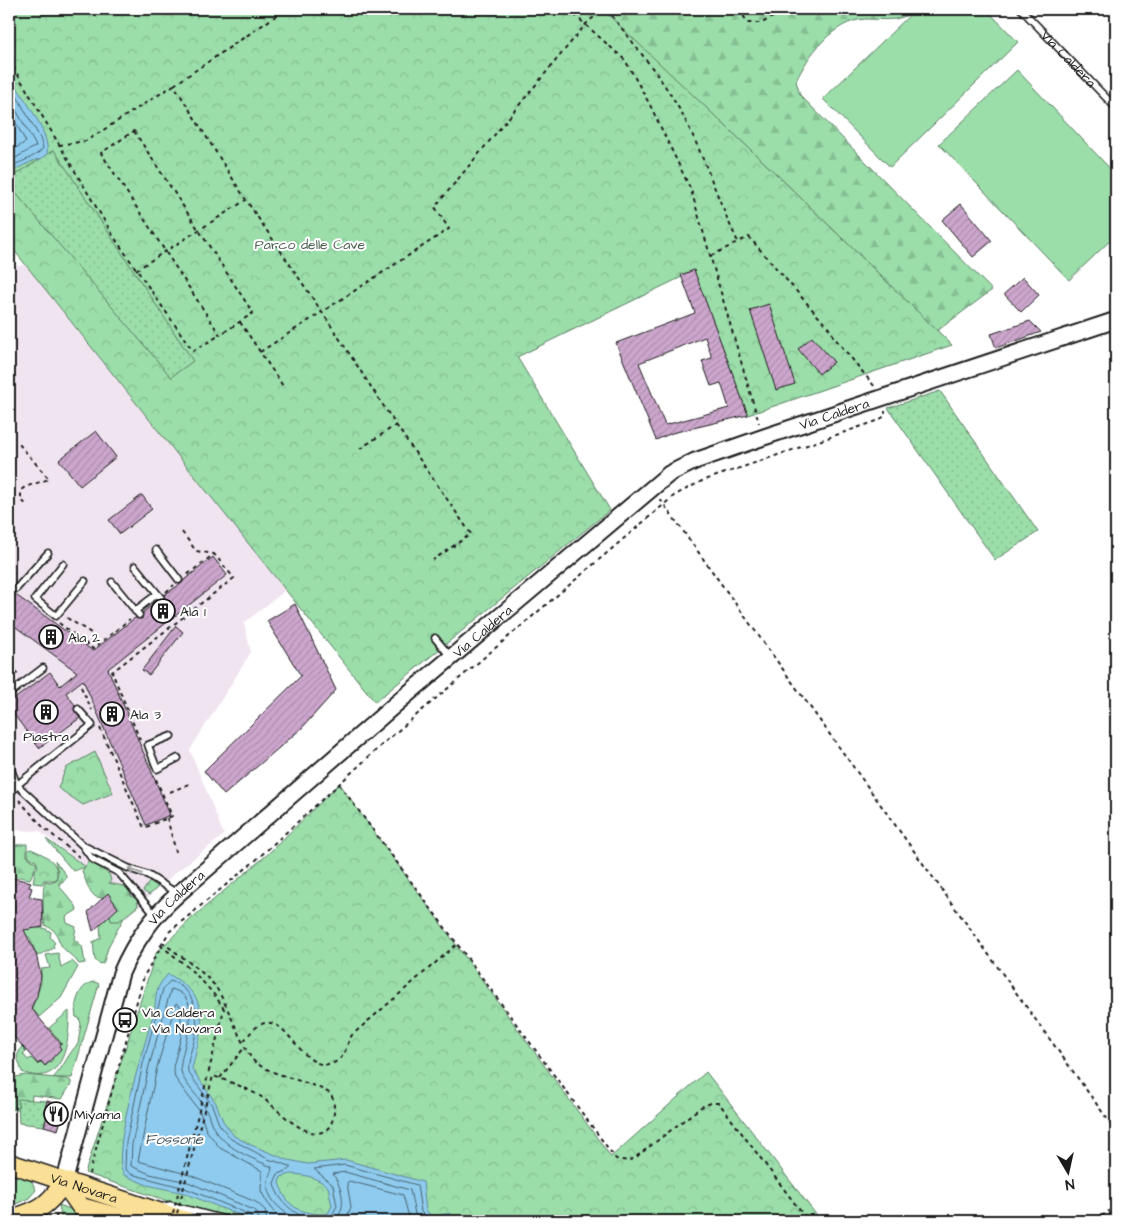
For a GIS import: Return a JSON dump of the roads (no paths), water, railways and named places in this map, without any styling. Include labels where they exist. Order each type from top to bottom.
[{"type":"main road","name":"Via Novara","points":[[9,1163],[176,1220]]},
{"type":"main road","points":[[9,1220],[41,1209],[50,1202],[64,1183],[81,1207],[131,1221]]},
{"type":"street","name":"Via Caldera","points":[[64,1183],[121,973],[131,949],[156,916],[178,894],[451,658],[669,474],[695,462],[764,438],[1116,320]]},
{"type":"street","points":[[1076,334],[1116,331]]},
{"type":"lane","name":"Via Caldera","points":[[1022,9],[1116,108]]},
{"type":"lane","points":[[156,550],[179,581]]},
{"type":"lane","points":[[16,589],[48,553]]},
{"type":"lane","points":[[30,605],[63,564]]},
{"type":"lane","points":[[112,582],[137,613],[159,596],[135,566]]},
{"type":"lane","points":[[34,599],[55,617],[85,581]]},
{"type":"lane","points":[[435,638],[451,658]]},
{"type":"lane","points":[[9,694],[43,668]]},
{"type":"lane","points":[[9,794],[16,785],[92,725],[78,709]]},
{"type":"lane","points":[[171,736],[144,747],[154,770],[178,758]]},
{"type":"lane","points":[[9,764],[16,785]]},
{"type":"lane","points":[[9,781],[16,785],[82,846],[92,859],[119,873],[156,916]]},
{"type":"lane","points":[[82,846],[128,868],[148,875],[178,894]]},
{"type":"lane","points":[[9,1157],[41,1169]]},
{"type":"lane","points":[[146,1209],[170,1205],[231,1221]]},
{"type":"water","points":[[12,83],[15,84],[42,128],[47,155],[12,171],[9,170],[9,100]]},
{"type":"water","name":"Fossone","points":[[168,974],[183,983],[193,993],[198,1004],[201,1015],[201,1027],[192,1069],[216,1103],[223,1121],[234,1136],[288,1160],[308,1164],[346,1160],[423,1182],[426,1210],[432,1217],[450,1213],[453,1221],[254,1221],[184,1193],[147,1185],[124,1175],[121,1163],[121,1145],[130,1096],[154,1012],[157,992],[160,984]],"holes":[[[291,1174],[307,1176],[328,1187],[332,1206],[328,1213],[309,1213],[294,1207],[289,1202],[279,1183],[281,1177]]]},
{"type":"place","name":"Ala 1","points":[[163,611]]},
{"type":"place","name":"Ala 2","points":[[51,637]]},
{"type":"place","name":"Piastra","points":[[46,712]]},
{"type":"place","name":"Ala 3","points":[[112,714]]},
{"type":"place","name":"Via Caldera - Via Novara","points":[[125,1020]]},
{"type":"place","name":"Miyama","points":[[56,1114]]},
{"type":"park label","name":"Parco delle Cave","points":[[310,244]]}]
